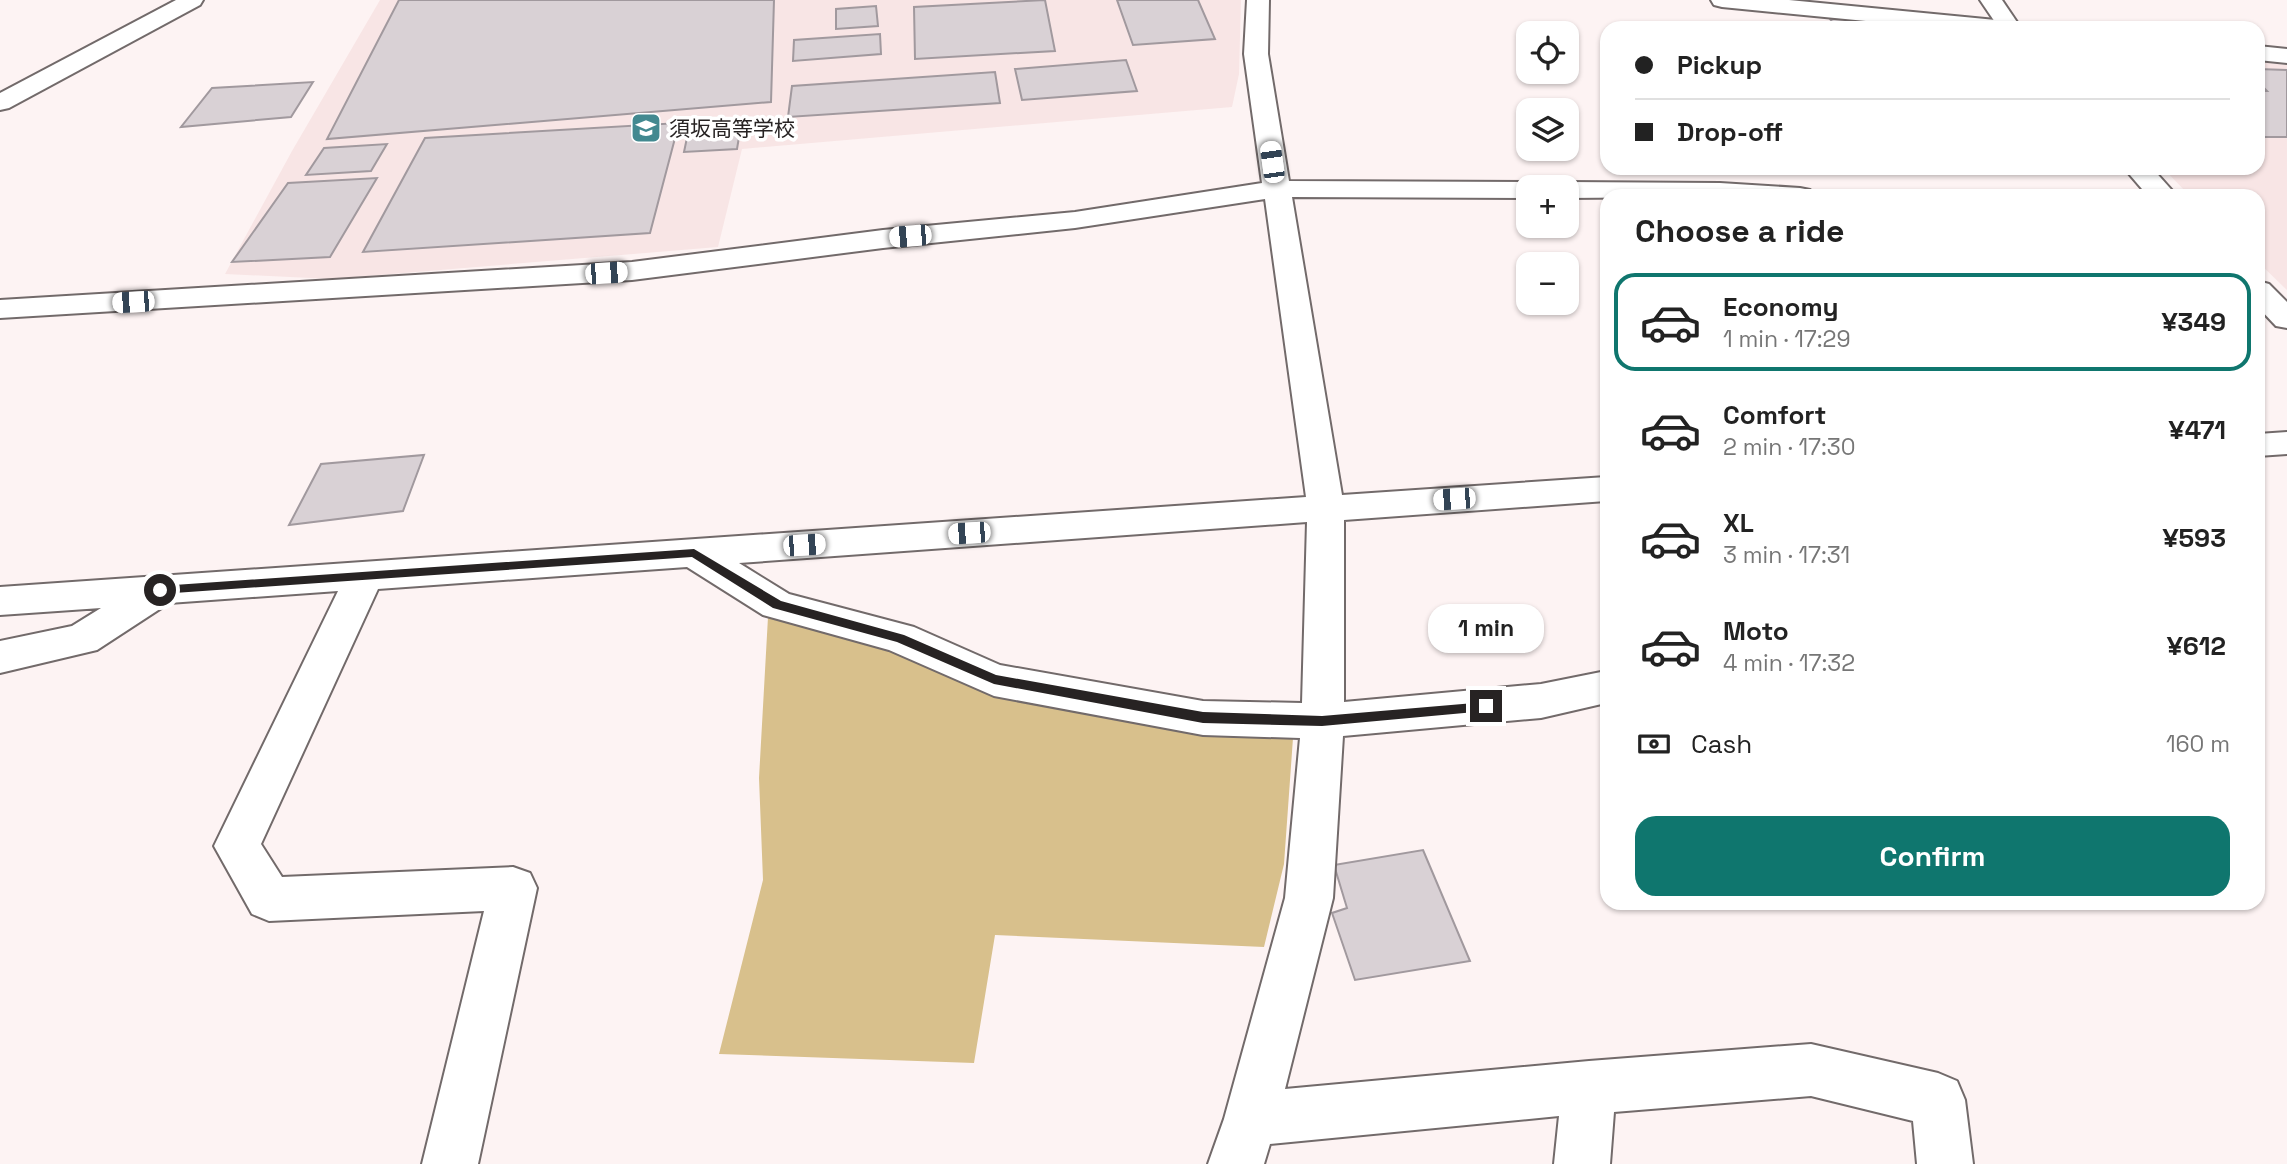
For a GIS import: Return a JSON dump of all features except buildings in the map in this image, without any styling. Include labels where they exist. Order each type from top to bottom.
[{"type":"street","points":[[0,103],[192,0]]},
{"type":"street","points":[[1258,0],[1256,54],[1326,508],[1322,721],[1309,898],[1243,1142],[1589,1087],[1811,1070],[1938,1100],[1945,1164]]},
{"type":"street","points":[[1722,0],[1936,21]]},
{"type":"street","points":[[1991,0],[2004,21]]},
{"type":"street","points":[[2265,54],[2287,56]]},
{"type":"street","points":[[2143,175],[2156,189]]},
{"type":"street","points":[[0,309],[632,271],[883,239],[1075,220],[1277,189],[1516,190]]},
{"type":"street","points":[[1579,190],[1600,190]]},
{"type":"street","points":[[2265,297],[2287,319]]},
{"type":"street","points":[[0,601],[1600,489]]},
{"type":"street","points":[[694,553],[777,605],[900,638],[994,680],[1203,718],[1322,721],[1541,701],[1600,688]]},
{"type":"street","points":[[365,576],[237,846],[269,900],[513,888],[450,1164]]},
{"type":"street","points":[[0,657],[83,639],[160,590]]},
{"type":"street","points":[[1582,1164],[1589,1087]]},
{"type":"shaded area","name":"須坂高等学校","points":[[380,0],[1241,0],[1239,74],[1232,107],[742,149],[718,247],[331,279],[225,274],[292,151]]},
{"type":"shaded area","points":[[2265,63],[2287,65],[2287,290],[2265,269],[2265,189],[2183,189],[2170,175],[2265,175]]},
{"type":"shaded area","points":[[768,617],[1205,732],[1293,738],[1284,864],[1264,947],[995,935],[974,1063],[719,1054],[763,880],[759,778]]},
{"type":"place","name":"須坂高等学校","points":[[646,128]]},
{"type":"route","points":[[160,590],[694,553],[777,605],[900,638],[994,680],[1203,718],[1322,721],[1486,706]]}]
